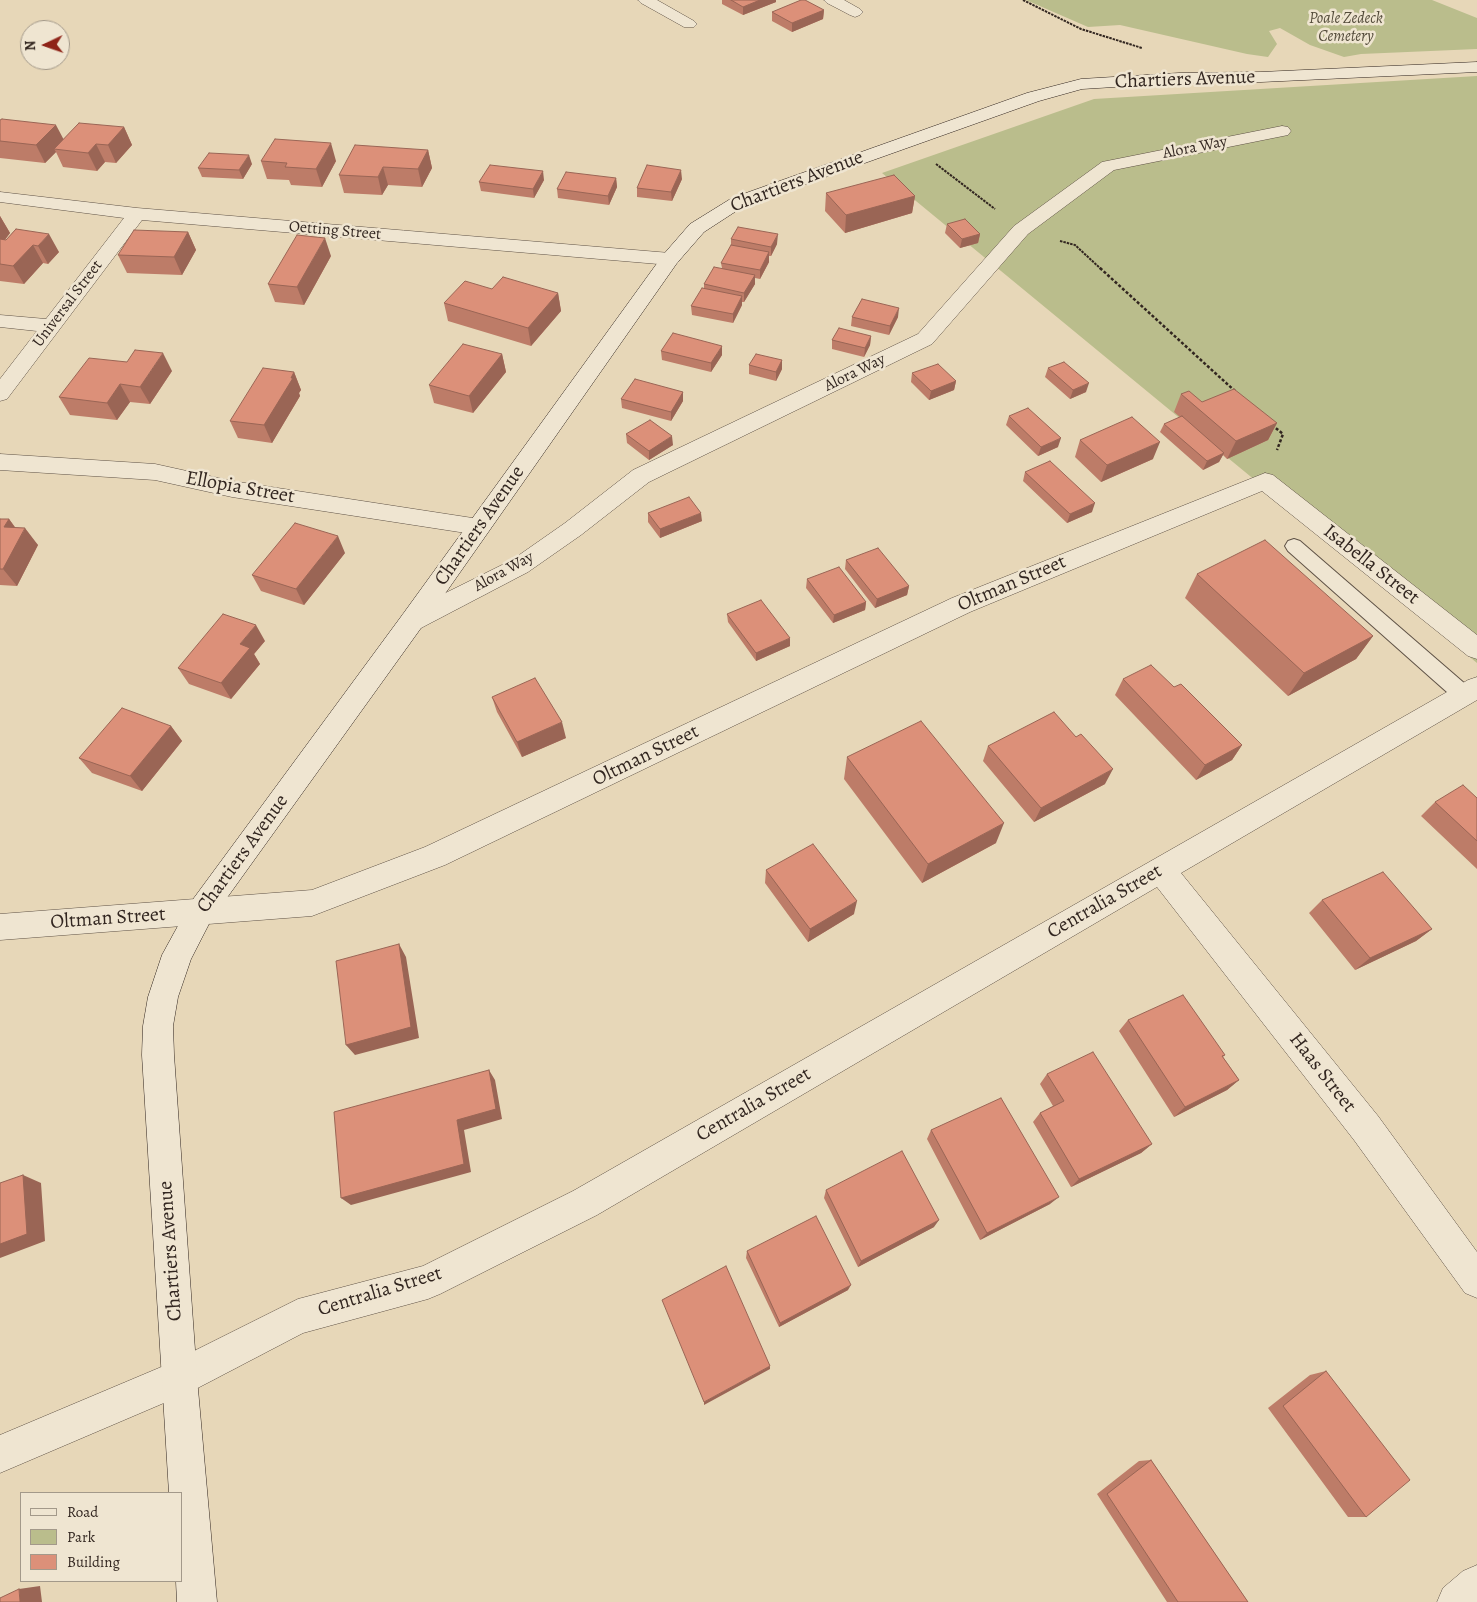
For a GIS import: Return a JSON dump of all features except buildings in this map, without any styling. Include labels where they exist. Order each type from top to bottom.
[{"type":"street","points":[[646,0],[689,24]]},
{"type":"street","points":[[832,0],[855,12]]},
{"type":"street","name":"Chartiers Avenue","points":[[197,1602],[179,1378],[158,1055],[158,1026],[163,997],[177,955],[201,911],[412,621],[670,259],[697,228],[738,202],[906,140],[1033,96],[1081,84],[1179,78],[1261,77],[1477,67]]},
{"type":"street","name":"Alora Way","points":[[412,621],[520,566],[573,530],[641,476],[925,339],[1021,230],[1108,166],[1282,131]]},
{"type":"street","name":"Oetting Street","points":[[0,197],[137,214],[670,259]]},
{"type":"street","name":"Universal Street","points":[[0,394],[137,214]]},
{"type":"street","points":[[0,321],[51,326]]},
{"type":"street","name":"Ellopia Street","points":[[0,462],[155,472],[232,489],[479,527]]},
{"type":"street","name":"Isabella Street","points":[[1265,481],[1477,649]]},
{"type":"street","name":"Oltman Street","points":[[0,927],[312,903],[436,856],[961,605],[1265,481]]},
{"type":"street","name":"Centralia Street","points":[[0,1454],[179,1378],[298,1317],[428,1282],[585,1202],[1470,691]]},
{"type":"street","name":"Haas Street","points":[[1161,870],[1366,1128],[1477,1282]]},
{"type":"street","points":[[1457,1602],[1477,1585]]},
{"type":"lane","points":[[1294,546],[1470,691]]},
{"type":"path","points":[[1023,0],[1081,29],[1144,49]]},
{"type":"path","points":[[906,140],[1021,230],[1075,245],[1240,395]]},
{"type":"path","points":[[1265,481],[1283,434],[1268,421]]},
{"type":"green space","name":"Poale Zedeck Cemetery","points":[[1026,0],[1432,0],[1477,18],[1477,49],[1361,54],[1344,57],[1310,45],[1280,28],[1269,31],[1277,44],[1268,57],[1247,54],[1120,25],[1088,27]]},
{"type":"green space","points":[[1477,76],[1477,663],[882,173],[1094,99]]}]
